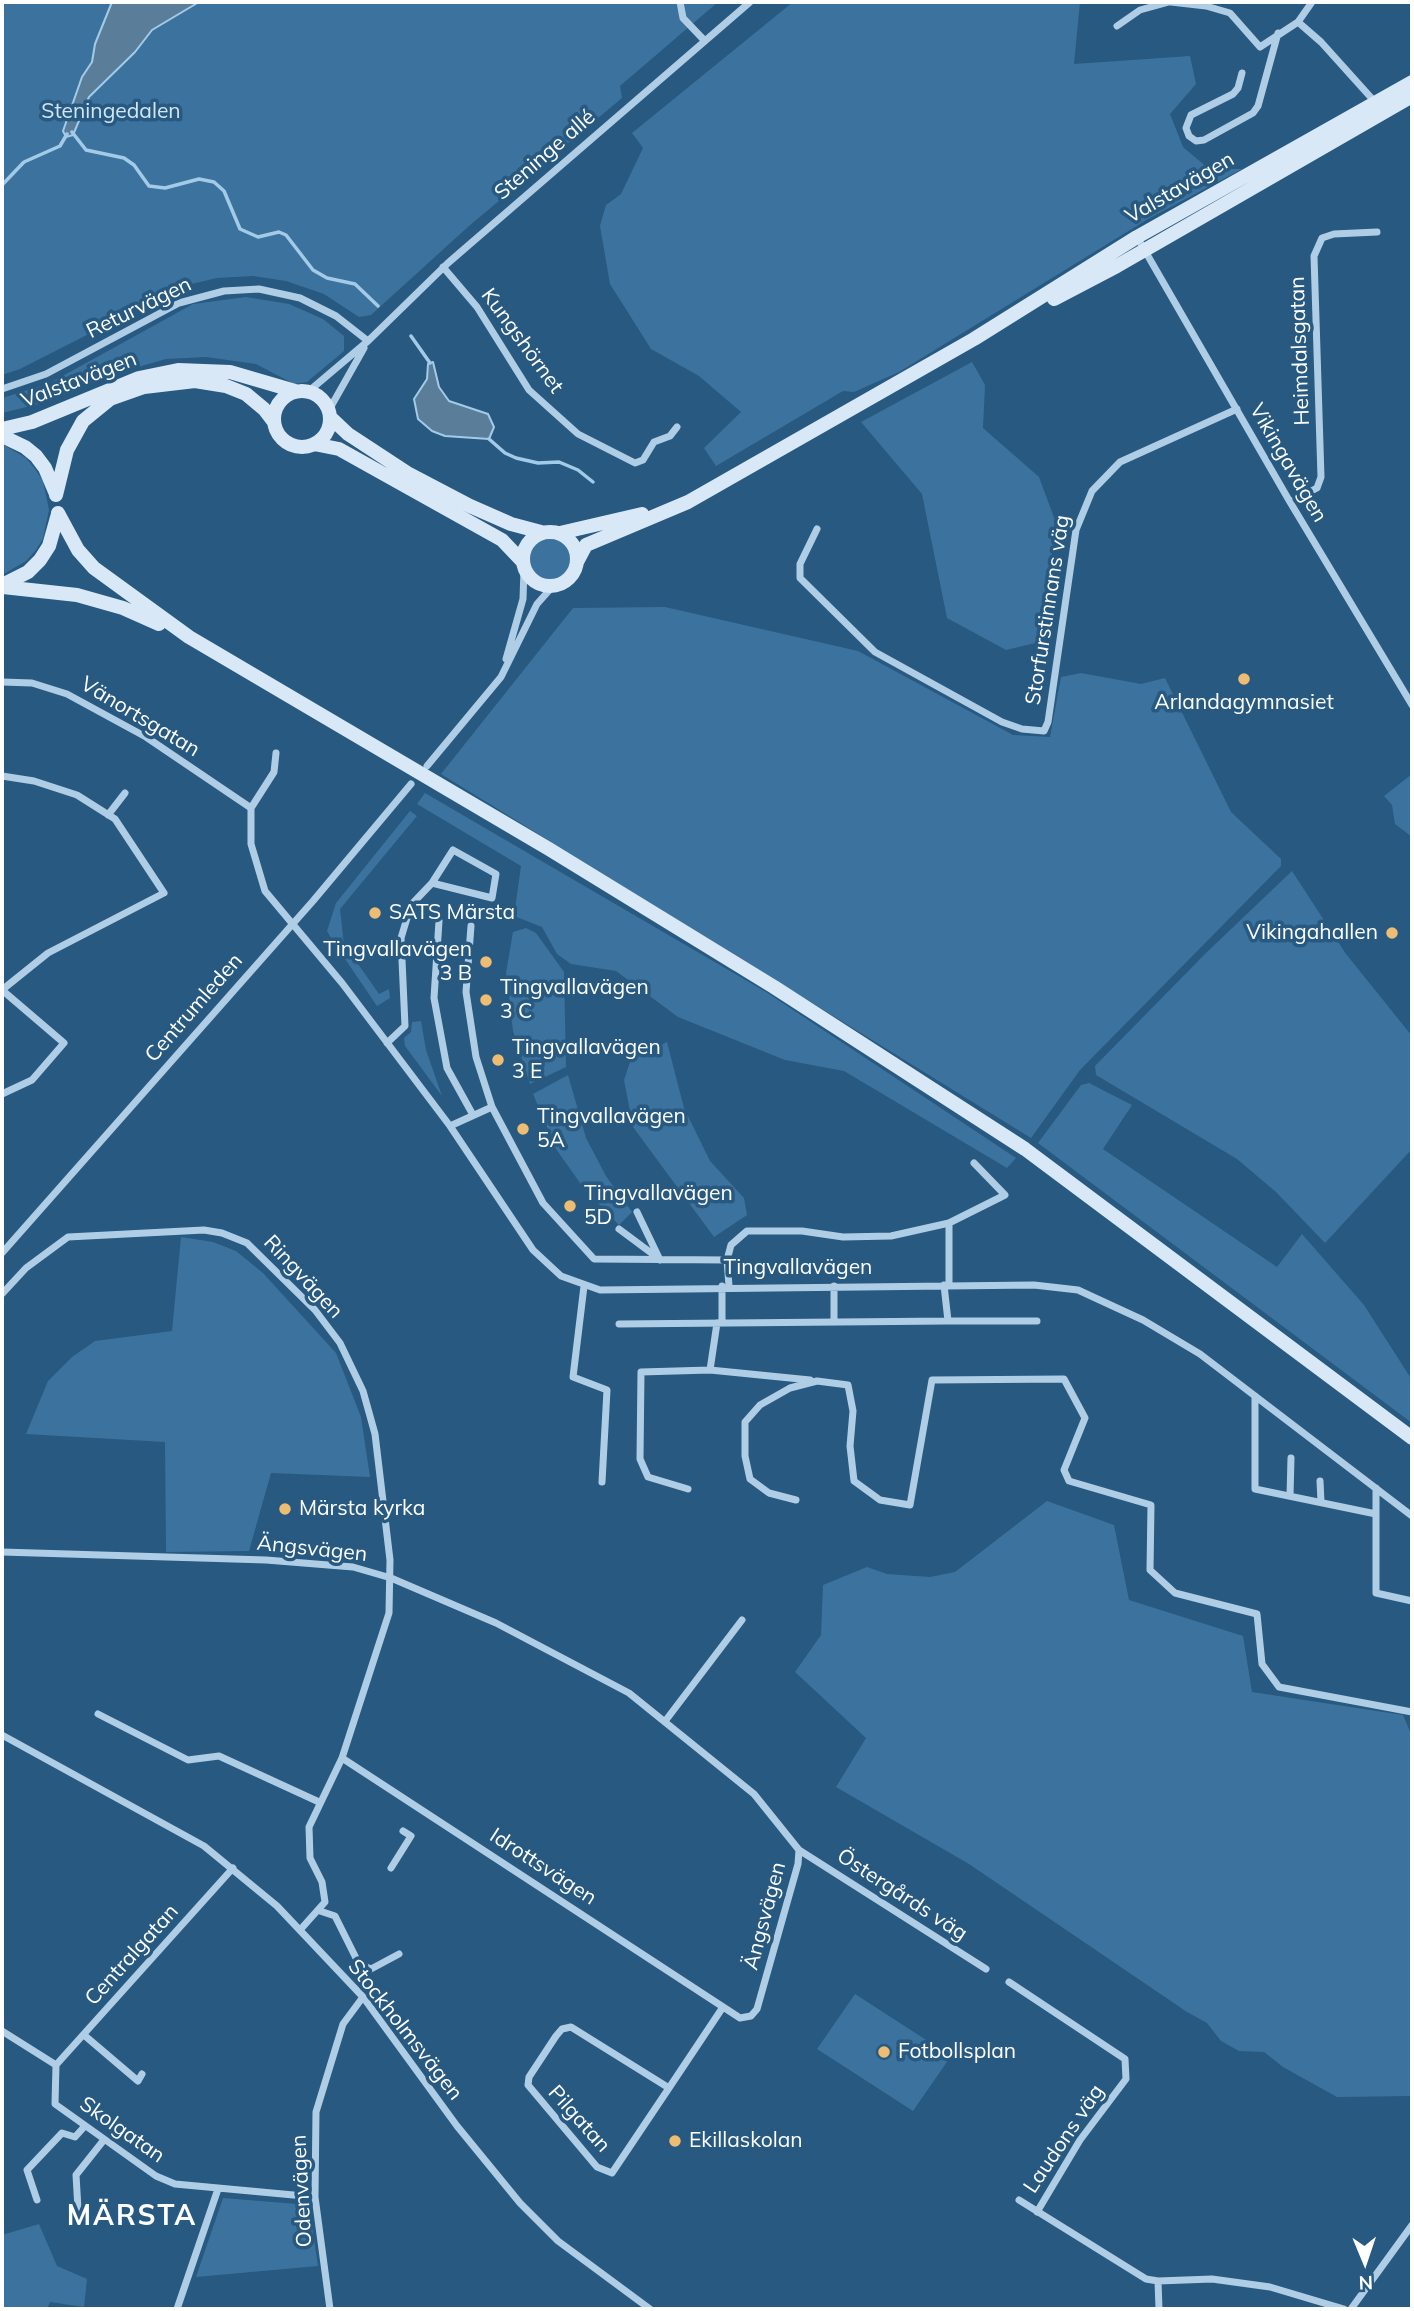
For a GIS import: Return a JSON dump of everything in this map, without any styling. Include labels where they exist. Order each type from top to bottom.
[{"type":"street","points":[[680,2],[683,18],[705,40]]},
{"type":"street","name":"Steninge allé","points":[[302,391],[368,341],[443,267],[750,2]]},
{"type":"street","points":[[1117,26],[1140,10],[1170,2],[1206,6],[1230,13],[1260,47],[1298,22],[1312,2]]},
{"type":"street","points":[[1298,22],[1321,42],[1379,107]]},
{"type":"street","points":[[1242,73],[1238,88],[1233,94],[1191,115],[1186,128],[1189,136],[1204,140],[1253,113],[1262,96],[1278,33]]},
{"type":"street","name":"Valstavägen","points":[[577,562],[586,545],[688,502],[974,339],[1145,250],[1379,107],[1412,82]]},
{"type":"street","name":"Valstavägen","points":[[974,339],[1137,237],[1379,107],[1412,96]]},
{"type":"street","name":"Heimdalsgatan","points":[[1290,502],[1317,488],[1321,477],[1314,256],[1322,238],[1334,234],[1377,232]]},
{"type":"street","name":"Vikingavägen","points":[[1137,237],[1290,502],[1412,705]]},
{"type":"street","name":"Kungshörnet","points":[[443,267],[477,307],[504,354],[530,390],[578,433],[635,463],[643,460],[654,442],[670,436],[677,427]]},
{"type":"street","name":"Returvägen","points":[[2,389],[46,374],[179,303],[224,291],[259,289],[300,298],[336,316],[368,341]]},
{"type":"street","name":"Steninge allé","points":[[330,413],[368,341]]},
{"type":"street","name":"Valstavägen","points":[[2,429],[32,422],[139,378],[178,370],[230,372],[302,391]]},
{"type":"street","name":"Valstavägen","points":[[56,495],[67,450],[83,421],[110,399],[144,387],[194,381],[226,386],[246,394],[264,408],[274,422]]},
{"type":"street","points":[[427,766],[501,677],[542,596],[570,577],[577,562],[574,545],[560,533],[541,532],[491,515],[422,480],[348,434],[321,398],[302,391],[278,403],[274,422],[279,435],[289,444],[301,447],[314,444],[339,449],[502,540],[535,582],[554,586]]},
{"type":"street","name":"Storfurstinnans väg","points":[[817,528],[800,564],[800,578],[875,652],[1002,722],[1037,732],[1044,731],[1048,722],[1076,530],[1091,491],[1121,462],[1237,409]]},
{"type":"street","points":[[2,422],[59,411]]},
{"type":"street","points":[[314,444],[324,436],[330,413]]},
{"type":"street","points":[[2,436],[25,447],[49,474],[58,513],[49,546],[40,560],[28,572],[2,586]]},
{"type":"street","name":"Valstavägen","points":[[560,533],[688,502]]},
{"type":"street","points":[[58,513],[79,550],[94,568],[189,637],[679,929],[1026,1149],[1412,1438]]},
{"type":"street","points":[[501,677],[523,599],[526,544],[541,532]]},
{"type":"street","points":[[2,586],[102,601],[189,637]]},
{"type":"street","name":"Vänortsgatan","points":[[2,682],[32,683],[67,694],[146,737],[251,808]]},
{"type":"street","points":[[251,808],[274,772],[276,753]]},
{"type":"street","points":[[2,776],[34,781],[77,795],[115,819],[164,893],[48,953],[2,990],[64,1043],[32,1080],[2,1094]]},
{"type":"street","name":"Centrumleden","points":[[2,1253],[411,784]]},
{"type":"street","points":[[108,815],[125,793]]},
{"type":"street","name":"Tingvallavägen","points":[[251,808],[251,844],[264,891],[292,922],[450,1126],[533,1250],[561,1276],[600,1290],[725,1286],[1057,1285],[1090,1294],[1173,1338],[1255,1396],[1412,1516]]},
{"type":"street","points":[[387,1043],[405,1026],[401,938],[411,905],[432,883],[453,850],[496,874],[492,898],[432,883]]},
{"type":"street","points":[[439,921],[434,998],[447,1068],[473,1115]]},
{"type":"street","points":[[471,926],[466,992],[476,1058],[492,1107],[543,1203],[594,1259],[727,1260]]},
{"type":"street","points":[[450,1126],[492,1107]]},
{"type":"street","points":[[710,1370],[720,1322],[727,1260],[731,1245],[747,1231],[802,1231],[843,1237],[891,1236],[949,1223],[1005,1195],[974,1163]]},
{"type":"street","points":[[637,1212],[660,1260]]},
{"type":"street","points":[[948,1321],[946,1285],[949,1223]]},
{"type":"street","points":[[619,1228],[660,1260]]},
{"type":"street","name":"Ringvägen","points":[[2,1294],[26,1268],[68,1237],[204,1230],[233,1236],[247,1243],[315,1310],[340,1343],[363,1391],[375,1434],[391,1578],[389,1613],[342,1758],[309,1827],[310,1858],[326,1894],[320,1911]]},
{"type":"street","points":[[584,1286],[573,1377],[607,1390],[602,1482]]},
{"type":"street","points":[[834,1286],[834,1320]]},
{"type":"street","points":[[619,1324],[834,1320],[1037,1321]]},
{"type":"street","points":[[688,1489],[648,1478],[640,1459],[641,1372],[710,1370],[848,1385],[853,1411],[850,1446],[854,1481],[880,1500],[910,1505],[932,1380],[1065,1379],[1086,1418],[1063,1470],[1069,1481],[1151,1505],[1150,1570],[1175,1593],[1257,1614],[1262,1664],[1279,1687],[1412,1712]]},
{"type":"street","points":[[796,1500],[769,1493],[750,1479],[745,1456],[745,1422],[760,1405],[790,1388],[817,1381]]},
{"type":"street","points":[[1255,1396],[1255,1489],[1376,1514]]},
{"type":"street","points":[[1290,1496],[1291,1458]]},
{"type":"street","points":[[1320,1481],[1321,1502]]},
{"type":"street","points":[[1376,1488],[1376,1593],[1412,1601]]},
{"type":"street","name":"Ängsvägen","points":[[2,1552],[265,1560],[353,1567],[391,1578],[496,1623],[629,1693],[667,1720],[754,1794],[799,1850],[798,1864],[757,2009],[746,2019],[723,2007]]},
{"type":"street","points":[[667,1720],[742,1619]]},
{"type":"street","points":[[98,1714],[188,1760],[219,1756],[319,1802]]},
{"type":"street","name":"Stockholmsvägen","points":[[2,1735],[172,1827],[233,1868],[300,1930],[363,1997],[457,2126],[520,2203],[558,2241],[650,2309]]},
{"type":"street","name":"Idrottsvägen","points":[[342,1758],[723,2007]]},
{"type":"street","points":[[391,1868],[411,1836],[403,1831]]},
{"type":"street","name":"Östergårds väg","points":[[799,1850],[986,1969]]},
{"type":"street","name":"Centralgatan","points":[[56,2065],[233,1868]]},
{"type":"street","points":[[300,1930],[320,1911],[335,1916],[359,1964],[371,1969],[399,1954]]},
{"type":"street","name":"Laudons väg","points":[[1009,1982],[1125,2059],[1126,2079],[1080,2140],[1037,2212]]},
{"type":"street","name":"Odenvägen","points":[[330,2309],[316,2197],[316,2112],[343,2024],[363,1997]]},
{"type":"street","name":"Pilgatan","points":[[669,2088],[580,2030],[571,2028],[562,2029],[556,2036],[529,2077],[528,2085],[597,2167],[612,2173],[669,2088],[723,2007]]},
{"type":"street","points":[[2,2032],[56,2065]]},
{"type":"street","points":[[84,2035],[138,2081],[142,2074]]},
{"type":"street","name":"Skolgatan","points":[[56,2065],[55,2104],[103,2141],[156,2176],[175,2184],[316,2197]]},
{"type":"street","points":[[37,2200],[27,2170],[62,2133],[75,2137],[84,2127]]},
{"type":"street","points":[[78,2209],[76,2175],[103,2141]]},
{"type":"street","points":[[177,2309],[218,2189]]},
{"type":"street","points":[[1019,2200],[1146,2279],[1212,2279],[1270,2287],[1344,2309]]},
{"type":"street","points":[[1351,2309],[1412,2225]]},
{"type":"street","points":[[1158,2281],[1158,2309]]},
{"type":"green space","name":"Steningedalen","points":[[2,2],[718,2],[620,86],[622,98],[469,226],[371,315],[359,317],[324,294],[286,281],[253,276],[217,278],[183,286],[20,369],[2,375]]},
{"type":"green space","points":[[793,2],[1080,2],[1074,64],[1190,56],[1196,84],[1170,114],[1183,147],[1209,169],[1242,169],[1148,219],[899,372],[854,392],[843,391],[716,466],[704,448],[741,412],[699,376],[651,349],[610,284],[600,226],[606,205],[621,194],[643,148],[632,133]]},
{"type":"green space","points":[[246,297],[289,304],[323,319],[344,336],[344,351],[307,382],[294,384],[256,364],[206,357],[166,359],[103,377],[51,401],[2,413],[2,398],[48,384],[193,304]]},
{"type":"green space","points":[[972,362],[985,385],[983,428],[1039,477],[1056,523],[1044,641],[1006,650],[947,618],[922,494],[861,422]]},
{"type":"green space","points":[[2,444],[26,458],[35,469],[43,481],[49,510],[43,538],[36,550],[26,561],[2,575]]},
{"type":"green space","points":[[550,539],[565,545],[571,560],[565,575],[550,581],[535,575],[529,560],[535,545]]},
{"type":"green space","points":[[665,607],[858,651],[1013,735],[1050,737],[1061,677],[1081,673],[1141,684],[1165,678],[1231,812],[1281,859],[1281,866],[1080,1070],[1031,1138],[441,774],[573,608]]},
{"type":"green space","points":[[1412,774],[1412,837],[1395,824],[1392,805],[1384,796]]},
{"type":"green space","points":[[425,793],[766,992],[1016,1158],[1007,1168],[844,1071],[785,1060],[678,1017],[616,971],[571,964],[557,954],[542,927],[514,916],[521,866],[417,804]]},
{"type":"green space","points":[[410,811],[417,816],[340,909],[344,945],[338,950],[327,931],[336,903]]},
{"type":"green space","points":[[1292,871],[1346,954],[1412,1036],[1412,1149],[1325,1243],[1276,1192],[1237,1159],[1096,1075],[1095,1066],[1206,953]]},
{"type":"green space","points":[[526,928],[536,933],[564,972],[566,1067],[530,1084],[513,1031],[506,973],[513,932]]},
{"type":"green space","points":[[349,951],[379,994],[389,989],[390,998],[377,1006],[343,956]]},
{"type":"green space","points":[[421,1021],[426,1050],[442,1096],[405,1046],[404,1038],[411,1032],[412,1022]]},
{"type":"green space","points":[[667,1042],[684,1108],[710,1161],[744,1198],[747,1215],[714,1237],[633,1127],[624,1080],[631,1059]]},
{"type":"green space","points":[[568,1075],[586,1138],[606,1176],[632,1212],[619,1225],[585,1190],[556,1149],[533,1094]]},
{"type":"green space","points":[[1089,1083],[1132,1105],[1103,1149],[1277,1267],[1302,1234],[1364,1305],[1412,1380],[1412,1423],[1038,1143],[1081,1085]]},
{"type":"green space","points":[[181,1237],[213,1242],[236,1251],[263,1273],[336,1353],[361,1417],[370,1477],[271,1473],[249,1551],[166,1552],[165,1442],[26,1434],[48,1381],[72,1357],[95,1341],[172,1331]]},
{"type":"green space","points":[[1047,1501],[1114,1525],[1129,1600],[1243,1636],[1252,1692],[1403,1715],[1412,1736],[1412,2096],[1337,2097],[1283,2067],[1264,2052],[1239,2051],[1221,2041],[1207,2023],[969,1864],[836,1787],[866,1738],[795,1672],[821,1635],[823,1585],[867,1567],[887,1574],[930,1577],[955,1572]]},
{"type":"green space","name":"Fotbollsplan","points":[[855,1994],[951,2056],[913,2111],[817,2049]]},
{"type":"green space","points":[[223,2198],[309,2205],[318,2266],[196,2277]]},
{"type":"green space","points":[[39,2224],[57,2266],[87,2279],[84,2307],[50,2302],[47,2309],[2,2309],[2,2235]]},
{"type":"shaded area","points":[[112,2],[199,2],[152,30],[135,52],[89,97],[73,135],[66,137],[63,131],[82,77],[92,62],[95,44]]},
{"type":"shaded area","points":[[433,362],[439,387],[449,401],[488,414],[494,427],[489,439],[445,436],[432,431],[418,419],[414,399],[427,379],[428,364]]},
{"type":"waterway","points":[[72,132],[86,150],[124,158],[134,165],[149,186],[165,188],[199,179],[214,182],[224,191],[240,229],[258,237],[279,232],[286,235],[313,270],[327,278],[355,284],[378,306]]},
{"type":"waterway","points":[[2,185],[24,162],[60,146],[67,134]]},
{"type":"waterway","points":[[411,336],[430,363]]},
{"type":"waterway","points":[[489,439],[505,453],[516,458],[538,463],[559,462],[578,470],[593,482]]},
{"type":"place","name":"Arlandagymnasiet","points":[[1244,679]]},
{"type":"place","name":"SATS Märsta","points":[[375,913]]},
{"type":"place","name":"Vikingahallen","points":[[1392,933]]},
{"type":"place","name":"Tingvallavägen 3 B","points":[[486,962]]},
{"type":"place","name":"Tingvallavägen 3 C","points":[[486,1000]]},
{"type":"place","name":"Tingvallavägen 3 E","points":[[498,1060]]},
{"type":"place","name":"Tingvallavägen 5A","points":[[523,1129]]},
{"type":"place","name":"Tingvallavägen 5D","points":[[570,1206]]},
{"type":"place","name":"Märsta kyrka","points":[[285,1509]]},
{"type":"place","name":"Fotbollsplan","points":[[884,2052]]},
{"type":"place","name":"Ekillaskolan","points":[[675,2141]]},
{"type":"district","name":"MÄRSTA","points":[[132,2217]]}]
